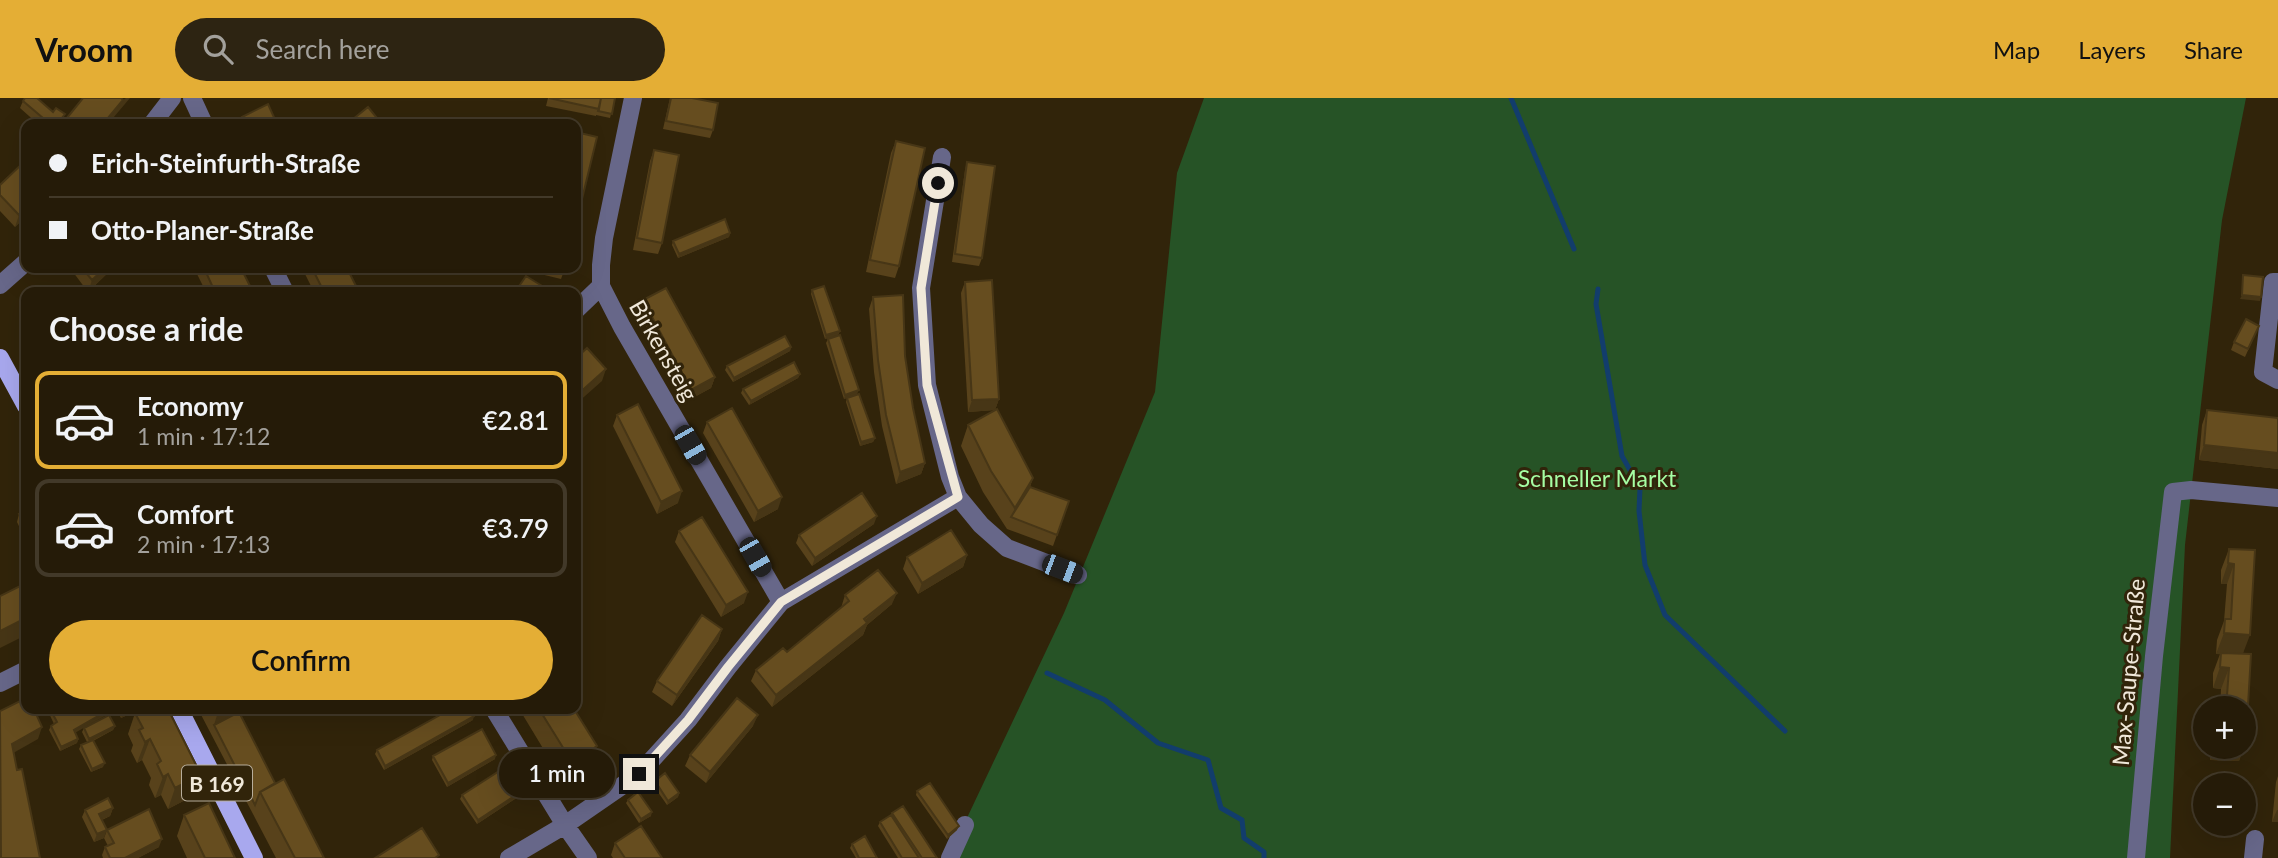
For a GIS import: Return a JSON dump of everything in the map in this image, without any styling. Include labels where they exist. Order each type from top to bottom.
[{"type":"main road","points":[[0,358],[21,397]]},
{"type":"main road","name":"B 169","points":[[182,714],[254,858]]},
{"type":"street","points":[[156,119],[172,98]]},
{"type":"street","points":[[192,98],[202,119]]},
{"type":"street","name":"Birkensteig","points":[[633,98],[604,238],[601,286],[781,602]]},
{"type":"street","points":[[942,157],[921,288],[927,385],[958,497],[981,525],[1007,548],[1078,575]]},
{"type":"street","points":[[0,285],[21,266]]},
{"type":"street","points":[[2278,282],[2273,282],[2263,372],[2278,380]]},
{"type":"street","points":[[581,305],[601,286]]},
{"type":"street","name":"Max-Saupe-Straße","points":[[2136,858],[2155,643],[2173,492],[2278,498]]},
{"type":"street","points":[[509,858],[565,825],[639,774],[688,720],[781,602],[958,497]]},
{"type":"street","points":[[0,682],[21,672]]},
{"type":"street","points":[[497,714],[588,858]]},
{"type":"street","points":[[950,858],[965,825]]},
{"type":"street","points":[[2253,858],[2255,839]]},
{"type":"green space","name":"Schneller Markt","points":[[1204,98],[2246,98],[2222,220],[2185,545],[2170,858],[948,858],[1064,613],[1155,392],[1177,173]]},
{"type":"building","points":[[25,98],[37,98],[53,112],[56,108],[65,114],[61,119],[44,119],[23,101]]},
{"type":"building","points":[[83,98],[123,100],[107,119],[66,119]]},
{"type":"building","points":[[549,98],[601,98],[599,109]]},
{"type":"building","points":[[601,98],[615,98],[612,114],[598,111]]},
{"type":"building","points":[[671,98],[692,98],[718,103],[713,130],[666,121]]},
{"type":"building","points":[[268,104],[275,119],[243,119],[242,117]]},
{"type":"building","points":[[368,107],[377,118],[376,119],[353,119]]},
{"type":"building","points":[[581,133],[597,137],[581,203]]},
{"type":"building","points":[[896,141],[925,148],[899,266],[870,260]]},
{"type":"building","points":[[654,150],[679,155],[662,243],[637,238]]},
{"type":"building","points":[[967,162],[995,166],[982,258],[955,254]]},
{"type":"building","points":[[21,165],[19,215],[0,195],[0,185]]},
{"type":"building","points":[[725,219],[730,233],[679,254],[673,241]]},
{"type":"building","points":[[86,273],[100,273],[92,280]]},
{"type":"building","points":[[206,273],[244,273],[250,287],[213,287]]},
{"type":"building","points":[[314,273],[350,273],[356,287],[322,287]]},
{"type":"building","points":[[2243,275],[2263,277],[2261,297],[2242,295]]},
{"type":"building","points":[[526,276],[544,287],[518,287]]},
{"type":"building","points":[[992,280],[999,399],[972,400],[965,282]]},
{"type":"building","points":[[824,286],[840,331],[826,335],[812,290]]},
{"type":"building","points":[[666,288],[715,377],[691,390],[643,300]]},
{"type":"building","points":[[903,295],[905,356],[925,463],[900,472],[886,415],[873,297]]},
{"type":"building","points":[[2246,319],[2259,326],[2248,349],[2234,342]]},
{"type":"building","points":[[840,335],[859,390],[845,395],[828,339]]},
{"type":"building","points":[[785,336],[791,347],[734,378],[727,366]]},
{"type":"building","points":[[587,348],[606,369],[581,392],[581,353]]},
{"type":"building","points":[[794,362],[800,374],[751,401],[743,389]]},
{"type":"building","points":[[859,394],[875,438],[861,442],[847,398]]},
{"type":"building","points":[[638,404],[682,491],[661,502],[617,415]]},
{"type":"building","points":[[732,408],[782,497],[758,511],[707,422]]},
{"type":"building","points":[[997,409],[1033,478],[1015,508],[991,471],[968,425]]},
{"type":"building","points":[[2207,410],[2278,418],[2278,453],[2204,445]]},
{"type":"building","points":[[1030,487],[1069,501],[1057,535],[1011,517]]},
{"type":"building","points":[[862,493],[877,516],[815,558],[799,535]]},
{"type":"building","points":[[702,517],[748,592],[726,605],[679,531]]},
{"type":"building","points":[[951,530],[967,555],[922,583],[907,557]]},
{"type":"building","points":[[2229,549],[2255,550],[2250,635],[2224,633],[2225,619],[2231,619],[2234,564],[2228,563]]},
{"type":"building","points":[[878,570],[897,593],[864,619],[867,623],[776,695],[756,670],[783,648],[787,652],[849,601],[845,595]]},
{"type":"building","points":[[21,586],[21,620],[0,631],[0,596]]},
{"type":"building","points":[[702,615],[722,629],[677,695],[657,681]]},
{"type":"building","points":[[2221,653],[2251,654],[2249,696],[2227,696],[2229,668],[2220,667]]},
{"type":"building","points":[[737,698],[758,715],[710,772],[690,755]]},
{"type":"building","points":[[21,700],[21,714],[36,714],[42,727],[12,744],[17,770],[22,769],[40,858],[1,858],[0,711]]},
{"type":"building","points":[[53,714],[102,714],[74,730],[78,739],[61,747],[51,726],[57,722]]},
{"type":"building","points":[[136,714],[170,714],[201,775],[175,788],[168,774],[163,777],[157,764],[161,761],[150,739],[145,742],[139,730],[143,728]]},
{"type":"building","points":[[240,714],[275,783],[260,792],[255,805],[214,725]]},
{"type":"building","points":[[442,714],[474,716],[385,766],[377,750]]},
{"type":"building","points":[[542,714],[577,714],[597,746],[572,762]]},
{"type":"building","points":[[109,715],[115,726],[89,739],[84,728]]},
{"type":"building","points":[[482,729],[496,755],[448,783],[433,756]]},
{"type":"building","points":[[93,740],[105,763],[92,769],[81,745]]},
{"type":"building","points":[[504,768],[519,793],[478,820],[462,795]]},
{"type":"building","points":[[665,773],[679,793],[668,801],[655,781]]},
{"type":"building","points":[[284,779],[324,858],[295,858],[260,792]]},
{"type":"building","points":[[930,783],[959,826],[948,835],[917,791]]},
{"type":"building","points":[[638,792],[652,812],[641,819],[628,800]]},
{"type":"building","points":[[108,798],[113,808],[99,814],[107,830],[97,834],[85,810]]},
{"type":"building","points":[[209,803],[235,858],[205,858],[184,815]]},
{"type":"building","points":[[903,806],[937,858],[922,858],[892,813]]},
{"type":"building","points":[[149,809],[162,839],[125,858],[110,858],[105,847],[114,843],[107,830]]},
{"type":"building","points":[[891,815],[919,858],[902,858],[880,822]]},
{"type":"building","points":[[641,826],[662,858],[625,858],[615,843]]},
{"type":"building","points":[[422,828],[439,855],[435,858],[375,858]]},
{"type":"building","points":[[865,836],[877,858],[859,858],[852,844]]},
{"type":"waterway","points":[[1511,98],[1574,249]]},
{"type":"waterway","points":[[1598,289],[1596,304],[1622,456],[1640,488],[1639,511],[1645,565],[1665,615],[1785,731]]},
{"type":"waterway","points":[[1047,673],[1105,700],[1158,743],[1208,760],[1221,808],[1242,820],[1244,838],[1264,852],[1264,858]]},
{"type":"route","points":[[639,774],[688,720],[781,602],[958,497],[950,477],[927,385],[921,288],[938,183]]}]
